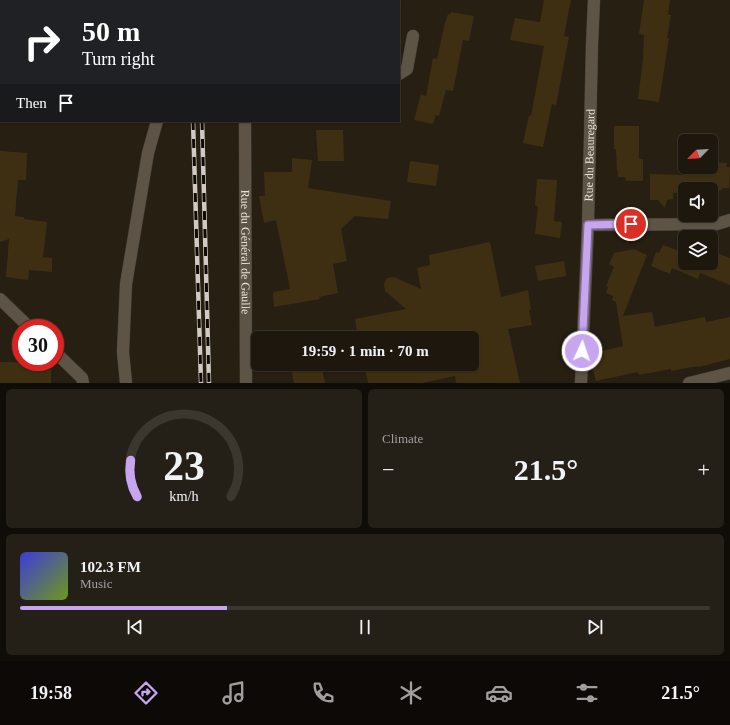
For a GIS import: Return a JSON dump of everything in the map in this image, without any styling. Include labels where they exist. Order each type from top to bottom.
[{"type":"street","name":"Rue du Beauregard","points":[[581,383],[588,225],[594,0]]},
{"type":"street","points":[[400,73],[407,69],[413,36]]},
{"type":"street","points":[[126,383],[123,352],[126,284],[146,160],[157,122]]},
{"type":"street","name":"Rue du Général de Gaulle","points":[[245,122],[246,383]]},
{"type":"street","points":[[588,225],[717,224],[730,220]]},
{"type":"street","points":[[0,299],[21,319]]},
{"type":"street","points":[[64,361],[82,378],[83,383]]},
{"type":"street","points":[[689,383],[730,373]]},
{"type":"building","points":[[544,0],[571,0],[564,36],[569,37],[556,105],[552,104],[543,147],[523,143],[529,115],[531,116],[544,46],[510,40],[515,18],[540,22]]},
{"type":"building","points":[[644,0],[670,0],[668,15],[671,15],[667,38],[669,38],[659,102],[638,99],[643,59],[644,35],[639,34]]},
{"type":"building","points":[[451,12],[474,16],[469,41],[463,40],[453,91],[446,90],[439,116],[436,115],[433,124],[414,120],[421,94],[426,96],[433,58],[437,59],[445,23],[448,14],[450,15]]},
{"type":"building","points":[[614,126],[639,126],[639,159],[643,159],[643,181],[626,181],[625,177],[618,177],[616,149],[614,149]]},
{"type":"building","points":[[316,130],[343,130],[344,161],[318,161]]},
{"type":"building","points":[[0,151],[27,153],[26,180],[18,180],[15,216],[24,217],[24,219],[47,222],[43,257],[52,258],[52,272],[29,270],[28,280],[6,277],[9,239],[0,242]]},
{"type":"building","points":[[292,158],[312,160],[308,188],[391,201],[388,219],[355,216],[341,229],[347,261],[333,264],[338,293],[319,297],[320,299],[274,307],[273,292],[290,289],[276,220],[264,223],[259,196],[265,196],[264,172],[292,172]]},
{"type":"building","points":[[410,161],[439,165],[436,186],[407,182]]},
{"type":"building","points":[[718,162],[727,163],[726,167],[730,167],[729,188],[718,190],[718,182],[678,182],[678,193],[673,193],[673,199],[667,200],[665,208],[658,200],[650,200],[650,174],[718,174]]},
{"type":"building","points":[[537,179],[557,180],[554,221],[562,222],[560,238],[535,234],[538,206],[535,206]]},
{"type":"building","points":[[490,242],[501,297],[528,290],[531,310],[529,310],[532,325],[508,329],[520,383],[456,383],[455,376],[422,383],[368,383],[365,371],[479,371],[479,331],[357,331],[355,319],[406,309],[385,291],[384,284],[387,278],[394,277],[421,289],[417,268],[430,265],[429,255]]},
{"type":"building","points":[[663,245],[678,250],[678,270],[718,270],[719,254],[730,258],[730,285],[700,273],[698,279],[672,268],[670,274],[651,266],[656,252],[659,253]]},
{"type":"building","points":[[634,249],[647,255],[623,316],[652,312],[655,327],[705,317],[706,322],[730,317],[730,359],[698,367],[671,371],[671,369],[639,375],[638,372],[596,381],[592,366],[599,362],[597,352],[623,346],[616,302],[612,300],[613,296],[606,293],[608,287],[606,286],[614,267],[609,264],[614,253]]},
{"type":"building","points":[[564,261],[566,276],[538,281],[535,266]]},
{"type":"building","points":[[0,362],[12,362],[12,371],[51,371],[51,383],[0,383]]},
{"type":"building","points":[[291,371],[322,371],[325,383],[294,383]]},
{"type":"railway","points":[[193,122],[201,383]]},
{"type":"railway","points":[[202,122],[209,383]]},
{"type":"route","points":[[582,351],[588,225],[631,224]]}]
